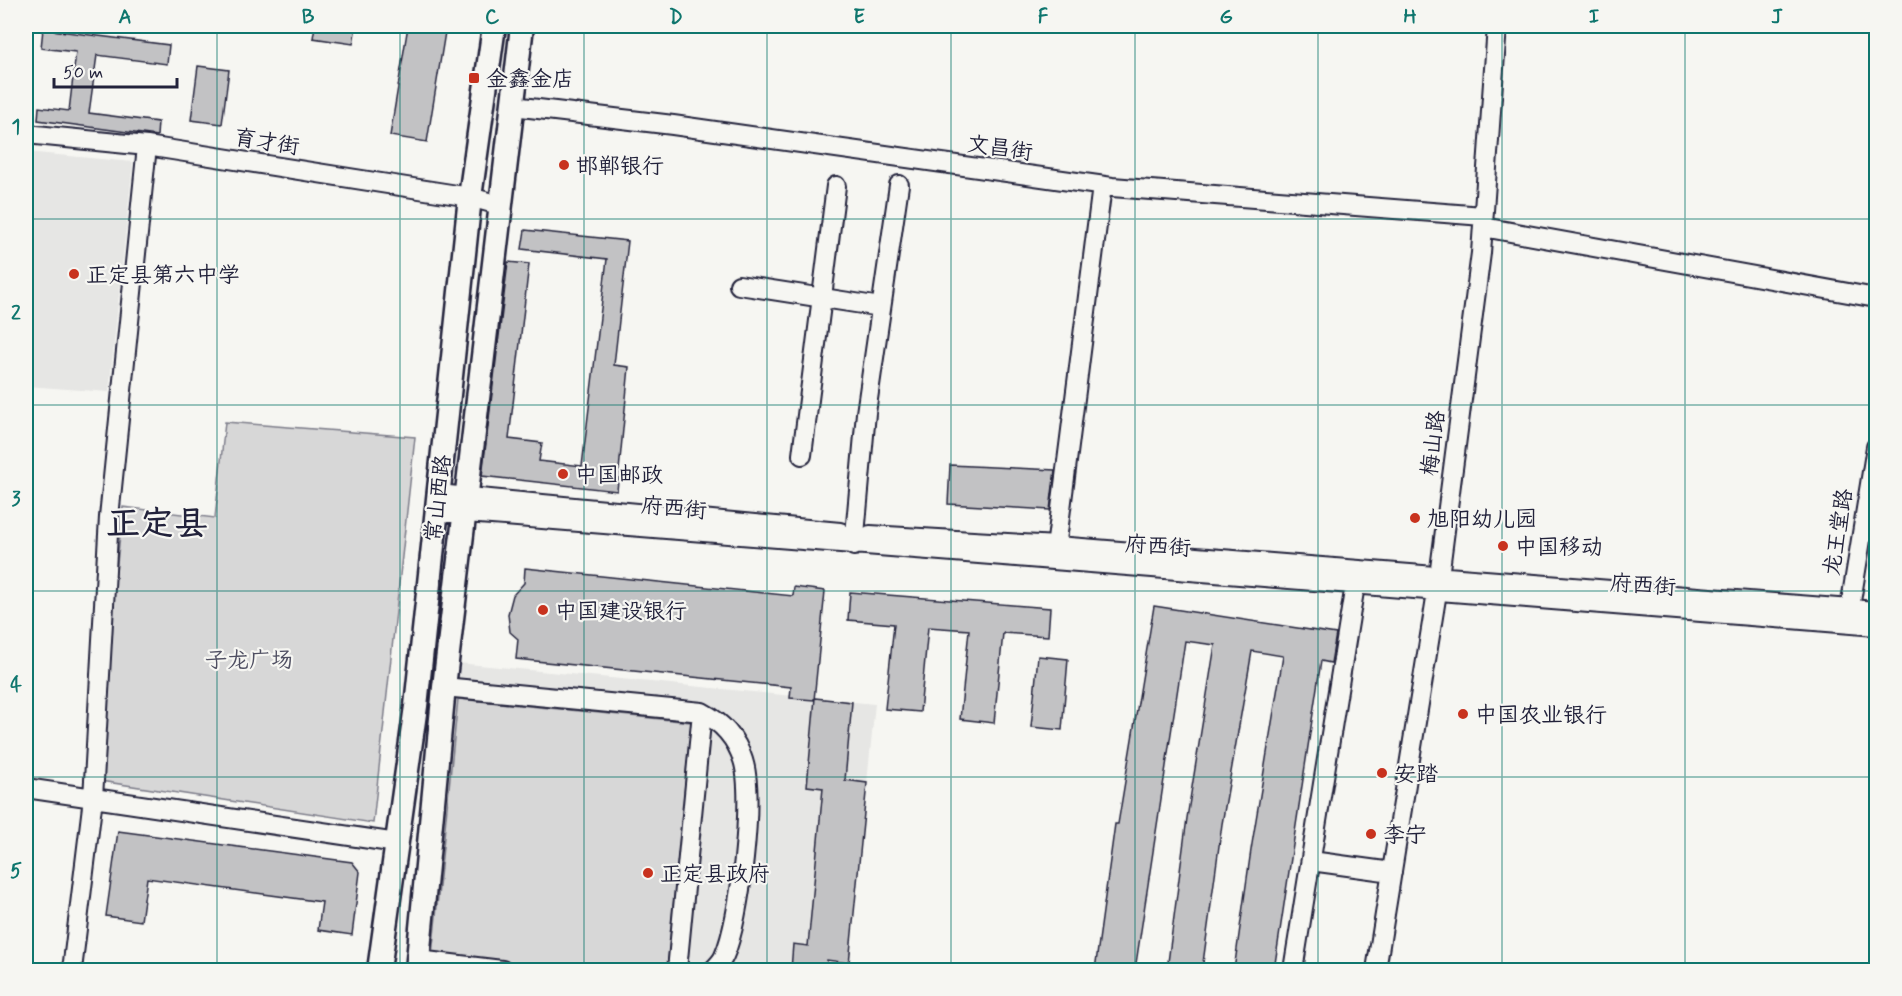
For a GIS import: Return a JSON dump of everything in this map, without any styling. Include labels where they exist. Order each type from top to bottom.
[{"type":"main road","name":"常山西路","points":[[380,970],[416,706],[470,197],[494,26]]},
{"type":"main road","name":"常山西路","points":[[417,965],[444,687],[467,505],[499,205],[522,26]]},
{"type":"street","name":"梅山路","points":[[1376,970],[1438,584],[1483,221],[1497,26]]},
{"type":"street","name":"文昌街","points":[[513,106],[673,125],[1102,186],[1483,221],[1876,298]]},
{"type":"street","name":"育才街","points":[[26,134],[147,146],[470,197],[499,205]]},
{"type":"street","points":[[72,970],[93,798],[109,517],[147,146]]},
{"type":"street","points":[[855,540],[866,413],[899,185]]},
{"type":"street","points":[[802,455],[836,186]]},
{"type":"street","points":[[1102,186],[1056,554],[1848,616],[1876,626]]},
{"type":"street","points":[[739,285],[881,307]]},
{"type":"street","name":"龙王堂路","points":[[1848,616],[1876,447]]},
{"type":"street","name":"府西街","points":[[437,503],[855,540],[1056,554],[1355,585],[1438,584]]},
{"type":"street","points":[[1293,970],[1355,585]]},
{"type":"street","points":[[1848,616],[1876,610]]},
{"type":"street","points":[[444,687],[702,712],[720,721],[744,760],[747,785],[746,831],[735,919],[724,956],[713,970]]},
{"type":"street","points":[[676,970],[702,712]]},
{"type":"street","points":[[26,788],[398,843]]},
{"type":"street","points":[[1311,861],[1392,872]]},
{"type":"street","points":[[417,965],[502,970]]},
{"type":"shaded area","name":"正定县第六中学","points":[[26,152],[133,162],[109,392],[26,386]]},
{"type":"shaded area","name":"正定县政府","points":[[458,663],[875,704],[848,970],[428,970]]},
{"type":"green space","name":"子龙广场","points":[[225,422],[415,437],[373,823],[94,780],[123,507],[215,518]]},
{"type":"green space","points":[[458,699],[691,722],[667,970],[579,970],[432,956]]},
{"type":"building","points":[[315,26],[356,26],[353,44],[313,38]]},
{"type":"building","points":[[408,26],[446,26],[427,142],[390,136]]},
{"type":"building","points":[[43,29],[169,45],[167,64],[97,55],[89,113],[158,122],[157,136],[38,120],[39,107],[69,111],[76,52],[41,48]]},
{"type":"building","points":[[198,66],[229,70],[222,124],[191,120]]},
{"type":"building","points":[[525,230],[628,241],[614,365],[629,367],[617,491],[482,476],[508,262],[529,264],[509,439],[542,443],[539,461],[582,466],[607,259],[522,249]]},
{"type":"building","points":[[950,465],[1055,470],[1050,510],[948,504]]},
{"type":"building","points":[[525,568],[793,596],[794,587],[825,591],[814,700],[790,698],[791,687],[516,659],[518,639],[510,632],[508,614],[513,595],[524,583]]},
{"type":"building","points":[[850,592],[1050,608],[1048,636],[1003,633],[994,723],[960,719],[969,630],[928,627],[920,712],[885,709],[894,624],[848,620]]},
{"type":"building","points":[[1154,606],[1336,634],[1331,663],[1321,661],[1274,970],[1234,970],[1283,656],[1252,651],[1222,824],[1202,970],[1167,970],[1187,818],[1215,645],[1185,641],[1135,970],[1095,970],[1115,824],[1118,824]]},
{"type":"building","points":[[1038,656],[1068,659],[1062,730],[1031,727]]},
{"type":"building","points":[[815,698],[852,702],[845,780],[867,783],[849,963],[827,960],[826,970],[791,970],[793,944],[808,946],[823,788],[807,786]]},
{"type":"building","points":[[118,831],[352,862],[360,872],[352,935],[318,930],[322,902],[147,878],[141,921],[106,916]]},
{"type":"place","name":"金鑫金店","points":[[474,78]]},
{"type":"place","name":"邯郸银行","points":[[564,165]]},
{"type":"place","name":"正定县第六中学","points":[[74,274]]},
{"type":"place","name":"中国邮政","points":[[563,474]]},
{"type":"place","name":"旭阳幼儿园","points":[[1415,518]]},
{"type":"place","name":"中国移动","points":[[1503,546]]},
{"type":"place","name":"中国建设银行","points":[[543,610]]},
{"type":"place","name":"中国农业银行","points":[[1463,714]]},
{"type":"place","name":"安踏","points":[[1382,773]]},
{"type":"place","name":"李宁","points":[[1371,834]]},
{"type":"place","name":"正定县政府","points":[[648,873]]},
{"type":"district","name":"正定县","points":[[157,522]]}]
